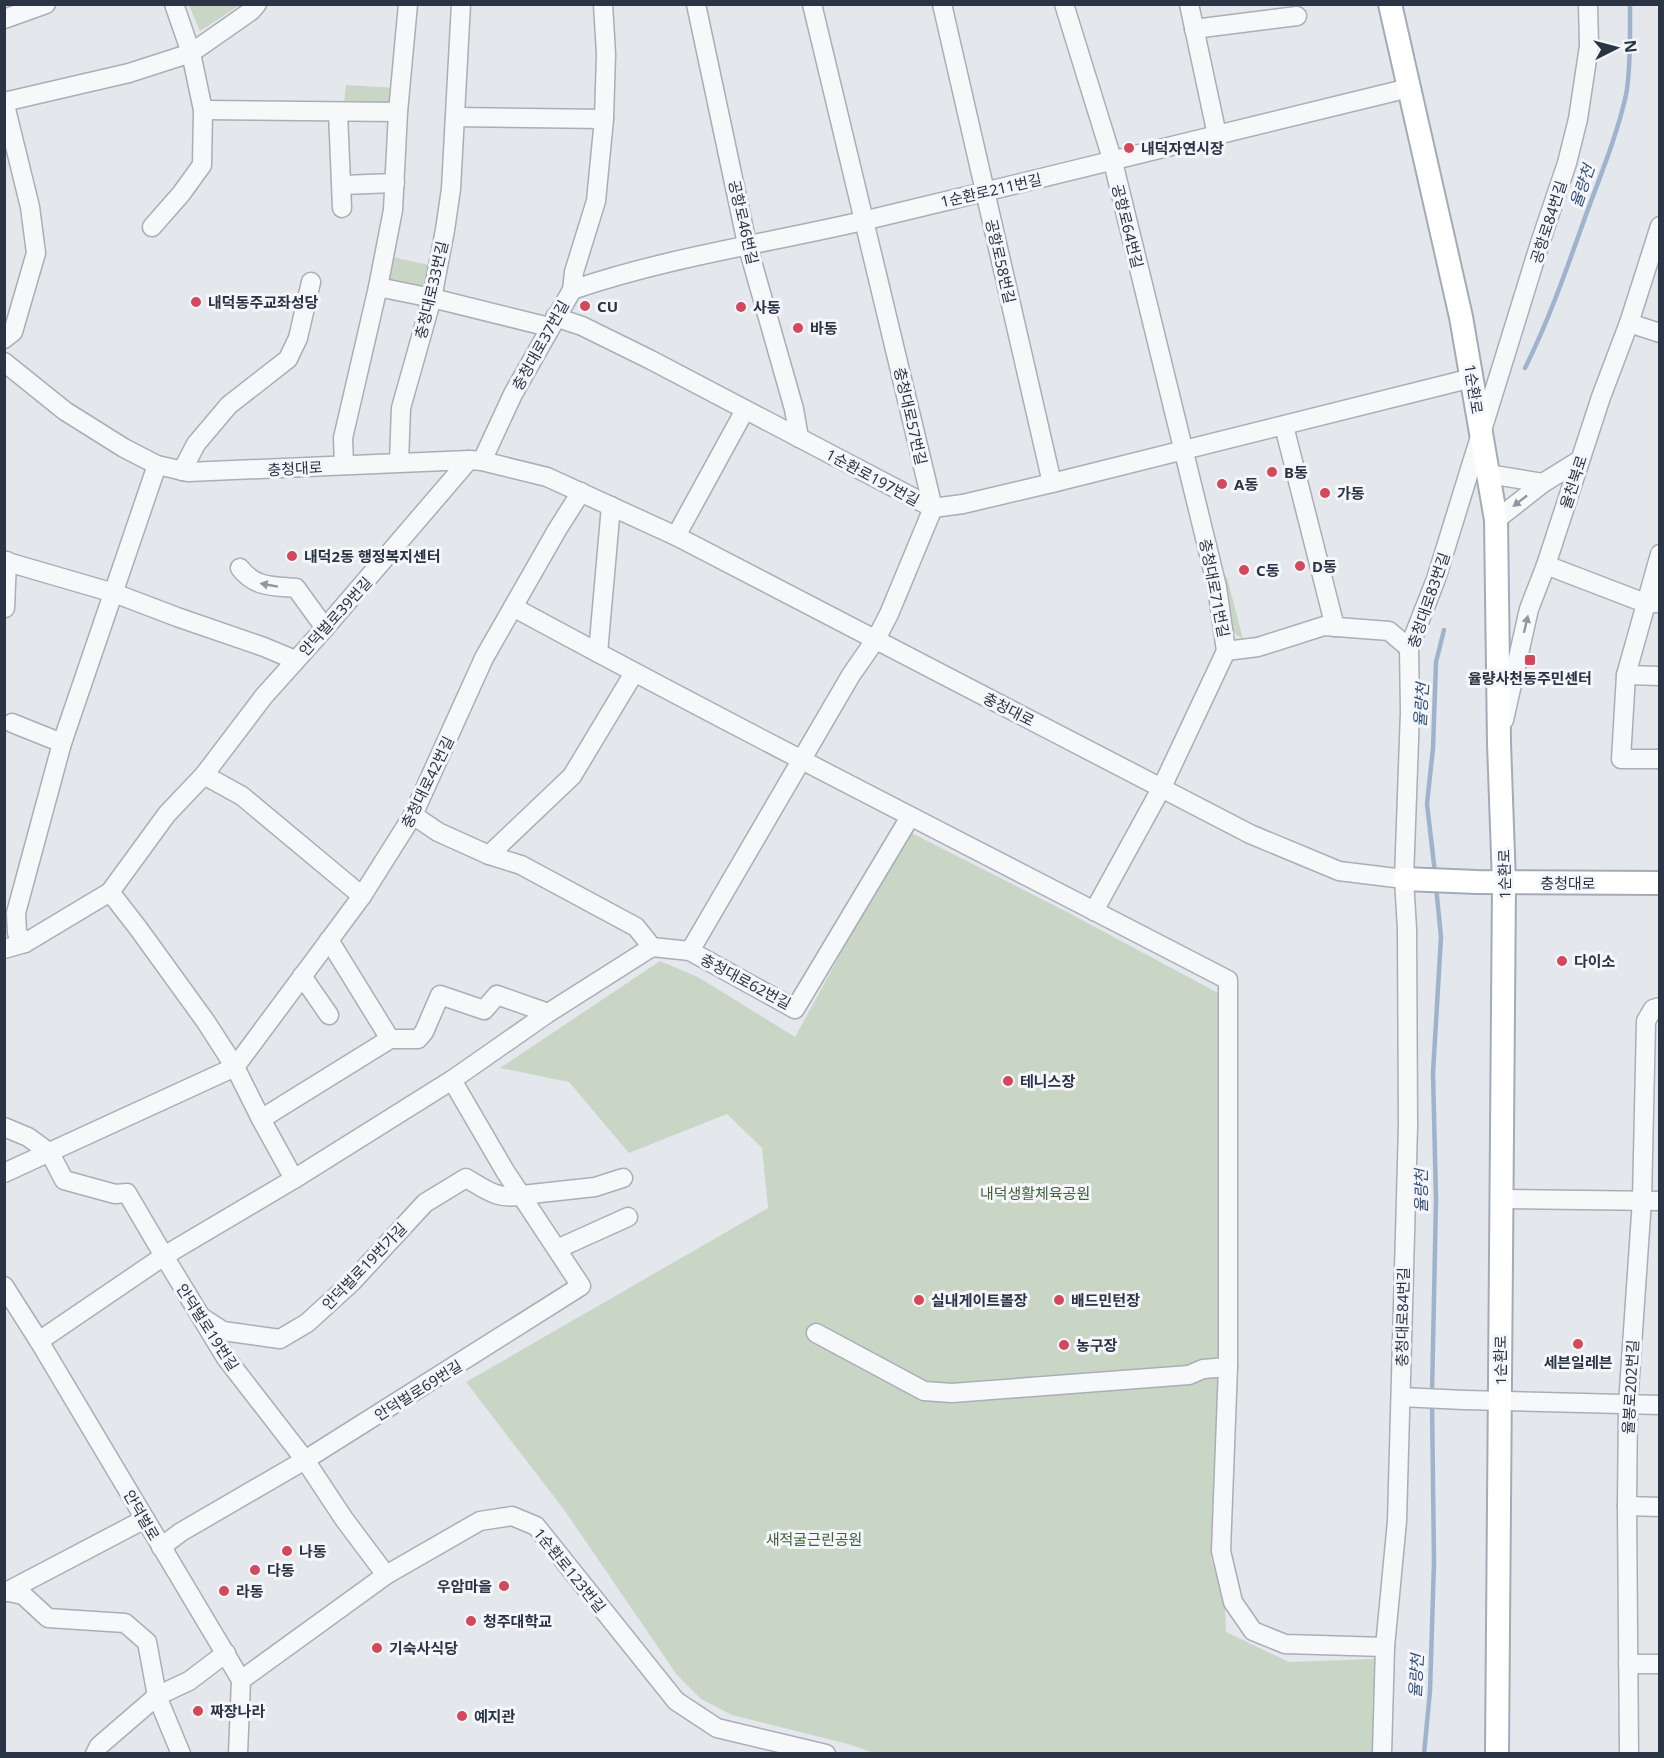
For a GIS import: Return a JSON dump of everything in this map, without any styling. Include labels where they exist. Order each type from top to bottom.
[{"type":"main road","name":"1순환로","points":[[1390,4],[1461,317],[1496,520],[1499,742],[1504,883],[1497,1754]]},
{"type":"main road","name":"충청대로","points":[[1410,880],[1504,883],[1659,883]]},
{"type":"street","points":[[4,19],[46,4]]},
{"type":"street","points":[[152,227],[181,195],[202,165],[203,110],[191,53],[174,4]]},
{"type":"street","points":[[4,339],[13,332],[36,253],[30,207],[5,102],[129,73],[191,53],[251,11],[257,4]]},
{"type":"street","points":[[344,465],[343,438],[378,287],[393,210],[398,112],[408,4]]},
{"type":"street","name":"충청대로33번길","points":[[399,462],[402,408],[432,298],[451,189],[461,4]]},
{"type":"street","name":"충청대로37번길","points":[[475,461],[572,290],[574,272],[596,201],[604,119],[606,54],[603,4]]},
{"type":"street","name":"공항로46번길","points":[[696,4],[747,244],[794,409],[799,438]]},
{"type":"street","name":"충청대로57번길","points":[[812,4],[933,508]]},
{"type":"street","name":"공항로58번길","points":[[942,4],[1052,483]]},
{"type":"street","name":"공항로64번길","points":[[1064,4],[1113,162],[1184,450]]},
{"type":"street","points":[[1189,4],[1217,135]]},
{"type":"street","name":"공항로84번길","points":[[1481,434],[1576,130],[1589,46],[1588,4]]},
{"type":"street","points":[[1194,29],[1297,16]]},
{"type":"street","name":"1순환로211번길","points":[[572,290],[640,270],[747,244],[864,220],[1113,162],[1409,88]]},
{"type":"street","points":[[203,110],[398,112]]},
{"type":"street","points":[[338,111],[342,208]]},
{"type":"street","points":[[455,117],[604,119]]},
{"type":"street","points":[[342,185],[395,183]]},
{"type":"street","name":"율천북로","points":[[1499,742],[1529,609],[1546,565],[1601,397],[1629,323],[1659,226]]},
{"type":"street","points":[[182,471],[196,444],[230,405],[288,359],[298,338],[311,282]]},
{"type":"street","name":"1순환로197번길","points":[[378,287],[582,326],[933,508],[963,504],[1052,483],[1472,378]]},
{"type":"street","points":[[1629,323],[1659,333]]},
{"type":"street","name":"충청대로","points":[[4,362],[65,411],[157,465],[182,471],[223,472],[399,462],[475,461],[547,477],[676,536],[1250,834],[1339,871],[1410,880]]},
{"type":"street","points":[[676,536],[745,410]]},
{"type":"street","points":[[1284,426],[1335,627]]},
{"type":"street","name":"충청대로83번길","points":[[1410,880],[1409,648],[1436,579],[1481,434]]},
{"type":"street","name":"충청대로71번길","points":[[1094,911],[1162,787],[1226,651],[1217,587],[1184,450]]},
{"type":"street","points":[[1496,520],[1543,483],[1580,460]]},
{"type":"street","name":"안덕벌로39번길","points":[[4,950],[25,943],[110,892],[167,814],[204,775],[264,696],[475,461]]},
{"type":"street","points":[[25,943],[17,933],[16,913],[62,743],[157,465]]},
{"type":"street","points":[[1488,474],[1543,483]]},
{"type":"street","name":"충청대로42번길","points":[[235,1067],[362,896],[414,815],[483,658],[581,492]]},
{"type":"street","points":[[598,653],[611,506]]},
{"type":"street","points":[[690,951],[851,675],[876,639],[889,614],[933,508]]},
{"type":"street","points":[[1659,554],[1652,603],[1626,675],[1621,759],[1659,759]]},
{"type":"street","points":[[5,608],[6,561],[114,593],[295,660]]},
{"type":"street","points":[[1546,565],[1652,603]]},
{"type":"street","points":[[240,568],[246,577],[264,586],[296,588],[325,628]]},
{"type":"street","points":[[513,607],[634,673],[1227,980],[1228,1367],[1221,1551],[1233,1602],[1253,1631],[1285,1644],[1385,1647]]},
{"type":"street","points":[[1226,651],[1258,647],[1324,626],[1389,632],[1409,648]]},
{"type":"street","points":[[489,855],[572,776],[634,673]]},
{"type":"street","points":[[1626,675],[1659,676]]},
{"type":"street","points":[[12,723],[62,743]]},
{"type":"street","points":[[204,775],[242,796],[362,896]]},
{"type":"street","points":[[39,1341],[164,1256],[294,1179],[452,1080],[548,1012],[652,947],[636,927],[521,865],[489,855],[438,832],[414,815]]},
{"type":"street","name":"충청대로62번길","points":[[652,947],[690,951],[795,1008],[910,817]]},
{"type":"street","name":"충청대로84번길","points":[[1382,1754],[1385,1647],[1397,1521],[1401,1397],[1408,1126],[1407,929],[1410,880]]},
{"type":"street","points":[[110,892],[192,1002],[235,1067],[294,1179]]},
{"type":"street","points":[[330,939],[390,1039]]},
{"type":"street","points":[[302,976],[329,1015]]},
{"type":"street","points":[[261,1119],[390,1039],[418,1039],[424,1032],[440,995],[483,1010],[497,996],[548,1012]]},
{"type":"street","name":"율봉로202번길","points":[[1629,1754],[1628,1404],[1651,1200],[1647,1021],[1653,1009],[1659,1007]]},
{"type":"street","points":[[4,1173],[235,1067]]},
{"type":"street","name":"안덕벌로69번길","points":[[160,1547],[181,1532],[305,1460],[580,1286],[506,1171],[452,1080]]},
{"type":"street","name":"안덕벌로19번길","points":[[4,1127],[28,1137],[50,1153],[64,1180],[115,1194],[128,1193],[226,1358],[305,1460],[344,1519],[386,1575]]},
{"type":"street","name":"안덕벌로19번가길","points":[[200,1316],[223,1330],[280,1339],[307,1323],[352,1282],[425,1203],[448,1188],[466,1178],[495,1195],[512,1198],[522,1195]]},
{"type":"street","points":[[522,1195],[595,1187],[623,1178]]},
{"type":"street","points":[[1502,1199],[1651,1200]]},
{"type":"street","points":[[557,1249],[628,1217]]},
{"type":"street","name":"안덕벌로","points":[[7,1294],[39,1341],[241,1680]]},
{"type":"street","points":[[816,1333],[924,1391],[952,1393],[1127,1380],[1189,1375],[1203,1369],[1228,1367]]},
{"type":"street","points":[[1401,1397],[1659,1405]]},
{"type":"street","points":[[1627,1506],[1659,1507]]},
{"type":"street","name":"1순환로123번길","points":[[241,1680],[386,1575],[480,1521],[512,1516],[536,1526],[676,1701],[717,1728],[826,1754]]},
{"type":"street","points":[[5,1592],[145,1519]]},
{"type":"street","points":[[5,1592],[23,1594],[48,1618],[125,1623],[147,1642],[157,1696],[181,1754]]},
{"type":"street","points":[[96,1753],[99,1746],[157,1696],[189,1682],[226,1653]]},
{"type":"street","points":[[1628,1664],[1659,1664]]},
{"type":"street","points":[[238,1754],[241,1680]]},
{"type":"green space","points":[[189,5],[240,5],[200,31]]},
{"type":"green space","points":[[346,85],[396,88],[395,107],[344,104]]},
{"type":"green space","points":[[392,257],[434,266],[429,293],[387,282]]},
{"type":"green space","points":[[1227,577],[1243,639],[1229,630],[1218,579]]},
{"type":"green space","name":"새적굴근린공원","points":[[908,831],[1067,912],[1218,993],[1220,1351],[1211,1558],[1225,1601],[1226,1632],[1289,1662],[1375,1659],[1374,1753],[874,1753],[848,1744],[732,1715],[701,1699],[677,1675],[565,1511],[466,1382],[768,1208],[762,1148],[727,1114],[629,1153],[569,1082],[500,1068],[660,961],[698,977],[795,1037]]},
{"type":"waterway","name":"율량천","points":[[1525,368],[1558,291],[1618,125],[1629,74],[1630,4]]},
{"type":"waterway","name":"율량천","points":[[1435,873],[1427,804],[1433,748],[1436,662],[1444,630]]},
{"type":"waterway","name":"율량천","points":[[1432,1394],[1436,1200],[1433,1073],[1441,937],[1436,887]]},
{"type":"waterway","name":"율량천","points":[[1424,1754],[1430,1691],[1434,1562],[1432,1403]]},
{"type":"place","name":"내덕자연시장","points":[[1129,148]]},
{"type":"place","name":"내덕동주교좌성당","points":[[196,302]]},
{"type":"place","name":"CU","points":[[585,306]]},
{"type":"place","name":"사동","points":[[741,307]]},
{"type":"place","name":"바동","points":[[798,328]]},
{"type":"place","name":"B동","points":[[1272,472]]},
{"type":"place","name":"A동","points":[[1222,484]]},
{"type":"place","name":"가동","points":[[1325,493]]},
{"type":"place","name":"내덕2동 행정복지센터","points":[[292,556]]},
{"type":"place","name":"D동","points":[[1300,566]]},
{"type":"place","name":"C동","points":[[1244,570]]},
{"type":"place","name":"율량사천동주민센터","points":[[1530,660]]},
{"type":"place","name":"다이소","points":[[1562,961]]},
{"type":"place","name":"테니스장","points":[[1008,1081]]},
{"type":"place","name":"실내게이트볼장","points":[[919,1300]]},
{"type":"place","name":"배드민턴장","points":[[1059,1300]]},
{"type":"place","name":"세븐일레븐","points":[[1578,1344]]},
{"type":"place","name":"농구장","points":[[1064,1345]]},
{"type":"place","name":"나동","points":[[287,1551]]},
{"type":"place","name":"다동","points":[[255,1570]]},
{"type":"place","name":"우암마을","points":[[504,1586]]},
{"type":"place","name":"라동","points":[[224,1591]]},
{"type":"place","name":"청주대학교","points":[[471,1621]]},
{"type":"place","name":"기숙사식당","points":[[377,1648]]},
{"type":"place","name":"짜장나라","points":[[198,1711]]},
{"type":"place","name":"예지관","points":[[462,1716]]},
{"type":"park label","name":"내덕생활체육공원","points":[[1035,1193]]}]
